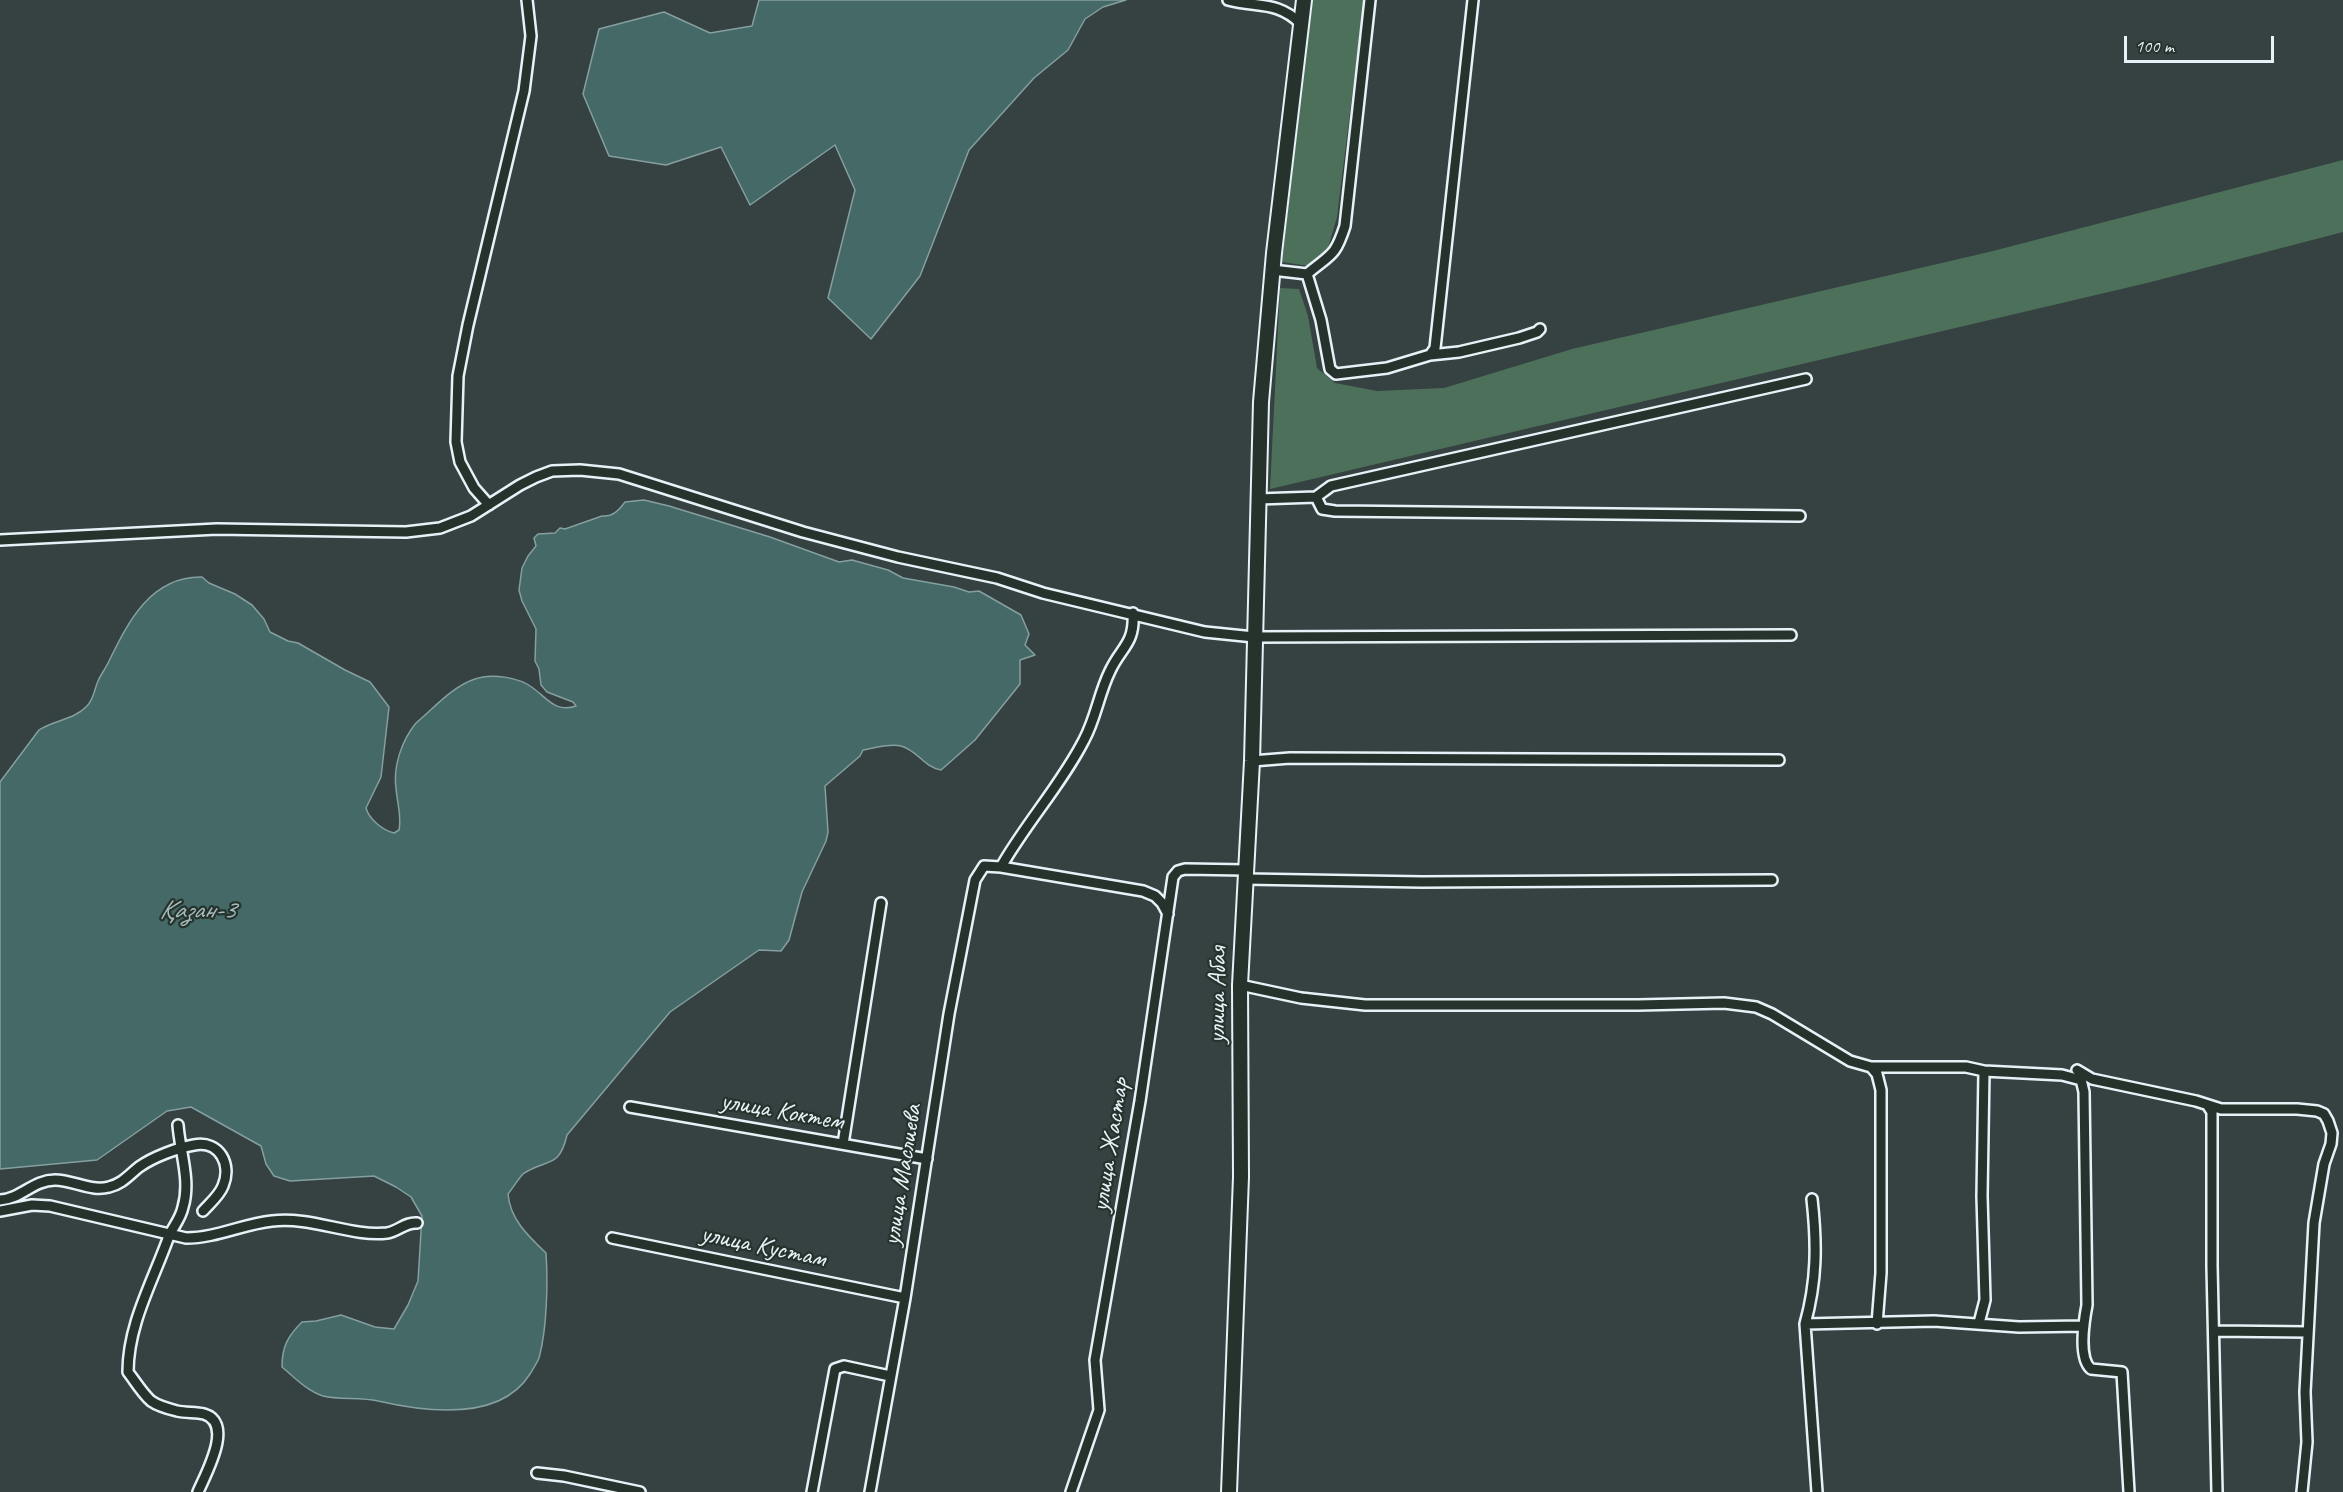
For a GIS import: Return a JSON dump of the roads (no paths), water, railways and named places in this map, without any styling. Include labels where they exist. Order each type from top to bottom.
[{"type":"main road","name":"улица Абая","points":[[1229,1492],[1241,1177],[1240,985],[1252,761],[1261,402],[1272,270],[1304,0]]},
{"type":"street","points":[[489,505],[474,488],[460,462],[456,442],[458,376],[524,91],[531,36],[527,0]]},
{"type":"street","points":[[1228,0],[1279,9],[1294,17],[1301,24]]},
{"type":"street","points":[[1272,270],[1307,274],[1331,256],[1338,247],[1345,226],[1370,0]]},
{"type":"street","points":[[1430,355],[1435,348],[1473,0]]},
{"type":"street","points":[[1307,274],[1321,320],[1330,369],[1336,374],[1387,368],[1430,355],[1459,352],[1519,338],[1538,332],[1540,329]]},
{"type":"street","points":[[1258,499],[1316,497],[1331,486],[1806,379]]},
{"type":"street","points":[[0,540],[217,529],[406,532],[440,528],[471,516],[519,485],[552,471],[580,471],[619,474],[802,532],[898,557],[997,578],[1043,593],[1205,632],[1254,637],[1791,635]]},
{"type":"street","points":[[1316,497],[1322,508],[1335,511],[1800,516]]},
{"type":"street","points":[[1133,613],[1132,635],[1109,673],[1097,712],[1085,740],[1001,867],[1143,891],[1155,896],[1168,914]]},
{"type":"street","points":[[1252,761],[1290,758],[1779,760]]},
{"type":"street","name":"улица Маслиева","points":[[870,1492],[927,1159],[949,1014],[973,891],[979,870],[984,866],[1001,867]]},
{"type":"street","name":"улица Жастар","points":[[1071,1492],[1099,1410],[1095,1360],[1138,1113],[1173,877],[1178,871],[1185,869],[1246,875]]},
{"type":"street","points":[[1246,875],[1422,882],[1772,880]]},
{"type":"street","points":[[843,1144],[881,903]]},
{"type":"street","points":[[1240,985],[1301,998],[1365,1005],[1725,1003],[1756,1007],[1772,1014],[1850,1061],[1871,1067],[1966,1067],[1984,1071],[2062,1075],[2081,1080]]},
{"type":"street","points":[[1871,1067],[1877,1074],[1881,1090],[1881,1273],[1877,1324]]},
{"type":"street","points":[[2129,1492],[2122,1372],[2088,1367],[2084,1356],[2087,1305],[2084,1092],[2077,1070],[2092,1078],[2196,1101],[2221,1109],[2317,1111],[2324,1114],[2328,1121],[2332,1133],[2331,1144],[2314,1223],[2304,1392],[2307,1442],[2302,1492]]},
{"type":"street","points":[[1979,1323],[1984,1300],[1982,1196],[1984,1071]]},
{"type":"street","points":[[2208,1106],[2212,1112],[2212,1266],[2217,1492]]},
{"type":"street","name":"улица Коктем","points":[[630,1107],[927,1159]]},
{"type":"street","points":[[178,1125],[186,1181],[183,1208],[170,1235],[131,1337],[128,1372],[152,1401],[166,1408],[186,1413],[206,1414],[216,1424],[219,1431],[216,1448],[198,1492]]},
{"type":"street","points":[[0,1200],[9,1200],[29,1187],[54,1180],[75,1182],[91,1188],[115,1186],[151,1160],[195,1144],[210,1145],[218,1150],[225,1159],[224,1185],[220,1193],[202,1211]]},
{"type":"street","points":[[1812,1199],[1817,1242],[1811,1303],[1805,1324],[1817,1492]]},
{"type":"street","points":[[0,1211],[32,1205],[50,1206],[170,1235],[204,1238],[250,1223],[276,1220],[330,1224],[349,1230],[388,1233],[409,1222],[417,1223]]},
{"type":"street","name":"улица Кустам","points":[[612,1238],[904,1298]]},
{"type":"street","points":[[1805,1324],[1934,1321],[2019,1327],[2084,1326]]},
{"type":"street","points":[[2214,1330],[2308,1332]]},
{"type":"street","points":[[812,1492],[835,1370],[844,1366],[890,1376]]},
{"type":"street","points":[[537,1473],[564,1476],[640,1492]]},
{"type":"water","points":[[759,0],[1126,0],[1103,7],[1085,19],[1068,50],[1034,78],[969,150],[920,276],[871,339],[828,298],[855,190],[835,145],[750,205],[721,147],[666,165],[609,156],[583,94],[599,29],[664,12],[710,33],[752,26]]},
{"type":"water","name":"Қазан-3","points":[[644,500],[770,537],[839,562],[852,560],[888,570],[903,578],[969,592],[979,591],[1021,615],[1029,634],[1025,645],[1035,655],[1020,660],[1020,684],[975,740],[941,770],[930,766],[907,748],[887,745],[863,750],[860,756],[825,786],[828,832],[826,841],[802,892],[789,940],[781,951],[759,950],[670,1012],[567,1135],[564,1146],[556,1159],[523,1174],[508,1194],[516,1219],[546,1253],[547,1265],[542,1346],[539,1358],[530,1374],[517,1389],[500,1400],[481,1407],[461,1410],[418,1408],[317,1394],[282,1367],[287,1342],[302,1322],[341,1315],[375,1327],[394,1329],[418,1281],[422,1216],[411,1197],[374,1176],[290,1181],[274,1176],[266,1164],[261,1146],[191,1107],[167,1111],[97,1160],[0,1169],[0,782],[39,730],[82,711],[89,703],[99,678],[124,631],[144,604],[169,584],[202,577],[209,583],[235,594],[252,605],[264,619],[270,632],[298,643],[370,682],[389,707],[381,777],[366,808],[377,824],[394,833],[399,830],[400,825],[395,780],[397,762],[403,745],[416,723],[459,687],[482,677],[505,677],[527,684],[558,706],[569,708],[576,706],[573,702],[547,692],[541,685],[539,669],[535,661],[536,629],[519,590],[522,568],[536,546],[534,538],[538,534],[555,533],[560,528],[565,529],[613,514],[625,502]]}]
